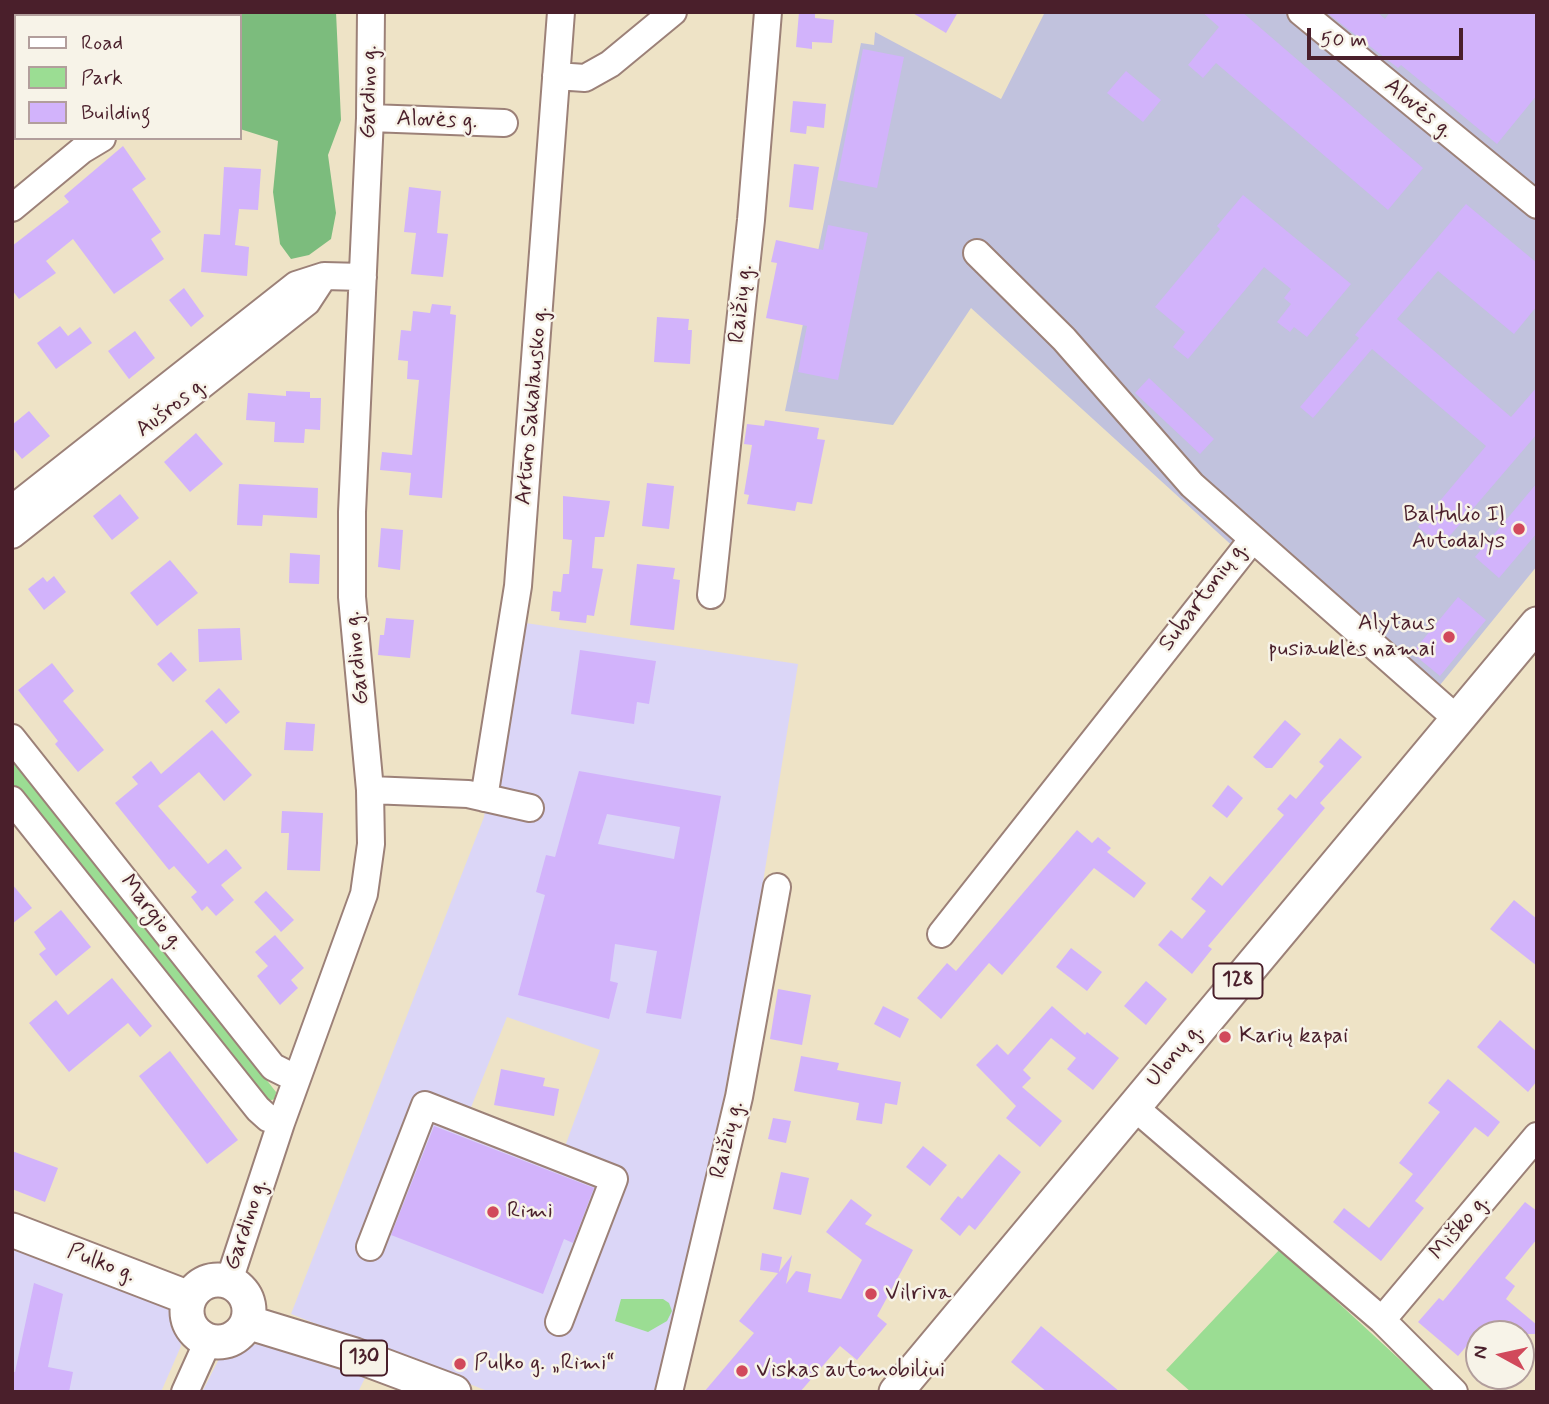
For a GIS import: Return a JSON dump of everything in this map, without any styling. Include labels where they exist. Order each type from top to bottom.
[{"type":"main road","name":"Ulonų g.","points":[[896,1392],[1537,624]]},
{"type":"main road","name":"Pulko g.","points":[[12,1230],[189,1298]]},
{"type":"main road","points":[[220,1279],[229,1281],[244,1294],[249,1313],[247,1322],[235,1337],[217,1342],[208,1341],[199,1336],[187,1319],[189,1298],[201,1284],[220,1279]]},
{"type":"main road","name":"130","points":[[247,1322],[355,1355],[454,1392]]},
{"type":"street","name":"Gardino g.","points":[[229,1281],[281,1123],[364,894],[371,844],[370,790],[352,597],[352,512],[370,118],[371,12]]},
{"type":"street","name":"Artūro Sakalausko g.","points":[[484,798],[518,586],[561,12]]},
{"type":"street","points":[[556,76],[584,78],[610,64],[673,12]]},
{"type":"street","name":"Raižių g.","points":[[711,595],[751,220],[768,12]]},
{"type":"street","name":"Alovės g.","points":[[1301,12],[1537,205]]},
{"type":"street","name":"Alovės g.","points":[[370,118],[504,123]]},
{"type":"street","points":[[12,208],[82,150],[99,140]]},
{"type":"street","name":"Subartonių g.","points":[[941,934],[1252,540],[1192,485],[1064,339],[977,253]]},
{"type":"street","name":"Aušros g.","points":[[12,509],[296,285],[324,276],[363,277]]},
{"type":"street","name":"Aušros g.","points":[[12,535],[307,302],[324,276]]},
{"type":"street","points":[[1252,540],[1457,719]]},
{"type":"street","name":"Margio g.","points":[[12,738],[273,1067],[297,1079]]},
{"type":"street","points":[[370,790],[468,794],[530,808]]},
{"type":"street","name":"Margio g.","points":[[12,800],[258,1109],[281,1123]]},
{"type":"street","name":"Raižių g.","points":[[669,1392],[739,1097],[777,887]]},
{"type":"street","points":[[370,1247],[425,1105],[614,1179],[559,1322]]},
{"type":"street","points":[[1133,1106],[1382,1320],[1454,1392]]},
{"type":"street","name":"Miško g.","points":[[1382,1320],[1537,1136]]},
{"type":"street","points":[[185,1392],[208,1341]]},
{"type":"shaded area","points":[[1045,12],[1537,12],[1537,566],[1440,685],[1269,537],[1249,561],[971,308],[893,425],[785,411],[861,43],[874,45],[875,32],[1001,99]]},
{"type":"shaded area","points":[[519,622],[798,664],[759,907],[707,1188],[664,1392],[490,1392],[291,1314],[484,817]],"holes":[[[507,1017],[600,1050],[563,1152],[468,1115]]]},
{"type":"shaded area","points":[[12,1249],[143,1297],[171,1311],[177,1321],[181,1346],[161,1392],[12,1392]]},
{"type":"shaded area","points":[[260,1344],[365,1378],[358,1392],[202,1392],[219,1359],[228,1351],[237,1346]]},
{"type":"green space","points":[[336,12],[341,120],[328,155],[336,213],[331,239],[309,255],[291,259],[280,244],[273,192],[278,141],[242,130],[242,14],[182,14]]},
{"type":"green space","points":[[12,755],[276,1092],[275,1099],[268,1101],[12,785]]},
{"type":"green space","points":[[1280,1249],[1435,1392],[1191,1392],[1166,1370]]},
{"type":"green space","points":[[621,1299],[663,1299],[669,1303],[672,1311],[667,1321],[648,1332],[615,1321]]},
{"type":"building","points":[[799,12],[815,12],[815,18],[834,20],[832,43],[812,42],[812,49],[796,47]]},
{"type":"building","points":[[911,12],[958,12],[946,33]]},
{"type":"building","points":[[1202,12],[1242,12],[1423,168],[1388,210],[1216,63],[1203,78],[1188,65],[1219,27]]},
{"type":"building","points":[[1326,12],[1377,12],[1385,19],[1390,12],[1537,12],[1537,95],[1497,144],[1401,65],[1398,68]]},
{"type":"building","points":[[863,49],[904,57],[877,188],[837,180]]},
{"type":"building","points":[[1126,71],[1161,100],[1143,122],[1107,93]]},
{"type":"building","points":[[793,101],[826,104],[824,128],[807,126],[806,134],[790,132]]},
{"type":"building","points":[[123,146],[146,179],[132,189],[161,232],[151,239],[164,259],[114,294],[73,239],[46,261],[56,273],[19,299],[12,290],[12,246],[69,202],[64,196]]},
{"type":"building","points":[[794,164],[819,167],[813,210],[789,207]]},
{"type":"building","points":[[224,167],[261,169],[258,210],[239,209],[235,245],[249,247],[247,276],[201,272],[204,234],[220,235]]},
{"type":"building","points":[[409,187],[441,191],[437,233],[448,234],[443,277],[411,274],[416,233],[404,232]]},
{"type":"building","points":[[1243,195],[1351,284],[1307,337],[1294,327],[1290,332],[1277,322],[1291,304],[1284,298],[1291,289],[1264,267],[1188,359],[1173,347],[1185,332],[1155,307],[1220,229],[1217,226]]},
{"type":"building","points":[[1466,204],[1537,263],[1537,306],[1514,334],[1438,271],[1397,319],[1511,417],[1537,387],[1537,434],[1441,546],[1418,527],[1486,446],[1372,349],[1313,418],[1300,407],[1359,338],[1355,335]]},
{"type":"building","points":[[828,225],[868,233],[838,380],[798,372],[807,326],[766,318],[777,263],[771,262],[776,240],[823,250]]},
{"type":"building","points":[[184,288],[204,316],[191,327],[169,300]]},
{"type":"building","points":[[432,304],[451,306],[450,314],[456,315],[442,498],[409,495],[411,473],[380,470],[382,452],[412,455],[419,380],[407,379],[408,361],[398,360],[401,330],[411,331],[413,311],[430,313]]},
{"type":"building","points":[[657,317],[689,319],[688,330],[692,330],[690,364],[654,362]]},
{"type":"building","points":[[60,326],[68,336],[80,327],[92,343],[56,369],[37,343]]},
{"type":"building","points":[[135,331],[155,358],[129,379],[108,351]]},
{"type":"building","points":[[1149,378],[1214,439],[1200,454],[1135,393]]},
{"type":"building","points":[[286,391],[310,392],[310,398],[321,398],[320,430],[305,429],[304,443],[274,442],[275,422],[246,420],[248,393],[286,396]]},
{"type":"building","points":[[29,411],[50,436],[22,459],[12,447],[12,425]]},
{"type":"building","points":[[765,420],[819,428],[817,439],[825,440],[812,504],[797,502],[795,511],[747,504],[749,495],[744,494],[752,445],[744,444],[747,424],[764,426]]},
{"type":"building","points":[[196,433],[223,464],[190,492],[164,462]]},
{"type":"building","points":[[647,483],[674,486],[669,529],[642,526]]},
{"type":"building","points":[[1537,483],[1537,533],[1499,578],[1475,557]]},
{"type":"building","points":[[239,484],[318,488],[317,518],[263,515],[262,526],[237,525]]},
{"type":"building","points":[[120,494],[139,518],[112,540],[93,516]]},
{"type":"building","points":[[563,496],[610,501],[604,537],[595,537],[592,568],[603,569],[594,616],[587,615],[586,623],[559,620],[560,612],[551,611],[553,591],[561,592],[563,574],[569,574],[572,540],[563,539]]},
{"type":"building","points":[[381,528],[403,530],[400,570],[378,567]]},
{"type":"building","points":[[290,553],[320,555],[319,584],[289,583]]},
{"type":"building","points":[[170,560],[198,593],[157,626],[130,593]]},
{"type":"building","points":[[637,564],[675,568],[673,579],[680,580],[674,630],[630,625]]},
{"type":"building","points":[[54,576],[66,592],[44,610],[28,589],[43,577],[47,582]]},
{"type":"building","name":"Alytaus pusiauklės namai","points":[[1458,597],[1486,620],[1440,676],[1412,653]]},
{"type":"building","points":[[386,618],[414,620],[410,658],[378,655],[380,635],[384,635]]},
{"type":"building","points":[[240,628],[242,660],[199,662],[198,629]]},
{"type":"building","points":[[580,650],[656,661],[649,704],[637,702],[634,724],[571,714]]},
{"type":"building","points":[[171,652],[187,670],[173,682],[157,664]]},
{"type":"building","points":[[52,663],[74,691],[63,701],[104,750],[78,772],[55,744],[58,741],[18,690]]},
{"type":"building","points":[[219,688],[240,712],[226,724],[205,701]]},
{"type":"building","points":[[1285,720],[1301,734],[1272,768],[1266,768],[1253,757]]},
{"type":"building","points":[[286,722],[315,724],[313,751],[284,750]]},
{"type":"building","points":[[212,730],[252,775],[224,801],[199,772],[158,806],[208,864],[226,849],[242,868],[221,885],[234,900],[216,916],[207,906],[202,911],[191,897],[197,892],[174,866],[169,870],[115,803],[138,784],[132,777],[151,761],[161,774]]},
{"type":"building","points":[[1340,738],[1362,757],[1320,803],[1325,808],[1208,946],[1212,949],[1192,974],[1158,945],[1171,930],[1182,939],[1206,911],[1191,899],[1210,876],[1222,886],[1284,815],[1277,809],[1290,794],[1296,799],[1324,766],[1319,762]]},
{"type":"building","points":[[579,771],[721,796],[681,1019],[646,1013],[657,951],[615,944],[610,981],[618,983],[609,1019],[518,995],[545,895],[536,892],[546,855],[555,857]],"holes":[[[607,814],[680,827],[674,859],[598,844]]]},
{"type":"building","points":[[1228,785],[1243,798],[1227,818],[1212,806]]},
{"type":"building","points":[[282,811],[323,813],[320,871],[287,870],[289,833],[281,833]]},
{"type":"building","points":[[1077,830],[1092,843],[1098,837],[1111,848],[1107,852],[1146,883],[1134,898],[1094,868],[1002,975],[989,963],[941,1019],[917,998],[947,963],[956,971]]},
{"type":"building","points":[[12,884],[32,908],[12,924]]},
{"type":"building","points":[[266,891],[294,920],[281,932],[254,902]]},
{"type":"building","points":[[1514,900],[1537,919],[1537,966],[1490,929]]},
{"type":"building","points":[[61,910],[91,947],[56,976],[39,954],[46,949],[34,932]]},
{"type":"building","points":[[275,935],[304,968],[291,980],[298,988],[280,1005],[257,976],[268,966],[255,952]]},
{"type":"building","points":[[1071,948],[1102,972],[1087,991],[1056,967]]},
{"type":"building","points":[[112,978],[152,1026],[140,1037],[128,1023],[69,1072],[29,1023],[56,1000],[68,1015]]},
{"type":"building","points":[[1146,981],[1167,999],[1146,1025],[1124,1006]]},
{"type":"building","points":[[778,989],[811,995],[802,1045],[770,1039]]},
{"type":"building","points":[[883,1006],[909,1019],[900,1038],[874,1024]]},
{"type":"building","points":[[1052,1006],[1085,1035],[1087,1032],[1119,1058],[1093,1090],[1067,1069],[1076,1058],[1051,1038],[1023,1070],[1031,1078],[1022,1087],[1062,1121],[1040,1147],[1006,1118],[1016,1106],[976,1065],[997,1044],[1008,1055]]},
{"type":"building","points":[[1500,1020],[1537,1052],[1537,1081],[1528,1092],[1477,1047]]},
{"type":"building","points":[[170,1051],[238,1140],[207,1164],[139,1076]]},
{"type":"building","points":[[801,1056],[839,1063],[837,1070],[901,1082],[897,1105],[885,1103],[882,1124],[856,1120],[859,1103],[794,1091]]},
{"type":"building","points":[[501,1069],[545,1078],[543,1086],[559,1089],[554,1116],[494,1105]]},
{"type":"building","points":[[1448,1079],[1500,1122],[1488,1137],[1475,1127],[1415,1201],[1424,1208],[1381,1261],[1333,1222],[1344,1208],[1369,1228],[1413,1174],[1399,1163],[1440,1112],[1428,1103]]},
{"type":"building","points":[[773,1118],[791,1121],[786,1143],[768,1139]]},
{"type":"building","name":"Rimi","points":[[434,1126],[594,1188],[573,1243],[564,1239],[543,1294],[391,1235]]},
{"type":"building","points":[[923,1146],[947,1165],[930,1186],[906,1167]]},
{"type":"building","points":[[12,1151],[58,1168],[45,1202],[12,1189]]},
{"type":"building","points":[[999,1154],[1021,1172],[975,1230],[969,1225],[960,1236],[940,1219],[958,1196],[962,1199]]},
{"type":"building","points":[[781,1172],[809,1178],[801,1215],[773,1209]]},
{"type":"building","points":[[851,1199],[872,1215],[865,1224],[913,1250],[877,1316],[887,1324],[857,1360],[840,1346],[800,1392],[704,1392],[754,1333],[739,1321],[778,1273],[760,1270],[762,1253],[782,1257],[779,1272],[792,1255],[786,1284],[796,1271],[811,1274],[808,1292],[841,1299],[862,1260],[826,1232]]},
{"type":"building","points":[[1525,1202],[1537,1211],[1537,1239],[1505,1278],[1515,1286],[1506,1299],[1531,1320],[1465,1320],[1465,1348],[1458,1356],[1418,1322],[1439,1298],[1443,1301]]},
{"type":"building","points":[[34,1283],[63,1294],[48,1367],[73,1372],[69,1392],[12,1392],[12,1372],[15,1372]]},
{"type":"building","points":[[1041,1326],[1120,1392],[1047,1392],[1011,1362]]},
{"type":"place","name":"Baltulio IĮ Autodalys","points":[[1519,529]]},
{"type":"place","name":"Alytaus pusiauklės namai","points":[[1449,637]]},
{"type":"place","name":"Karių kapai","points":[[1225,1037]]},
{"type":"place","name":"Rimi","points":[[493,1212]]},
{"type":"place","name":"Vilriva","points":[[871,1294]]},
{"type":"place","name":"Pulko g. „Rimi“","points":[[460,1364]]},
{"type":"place","name":"Viskas automobiliui","points":[[742,1371]]}]
